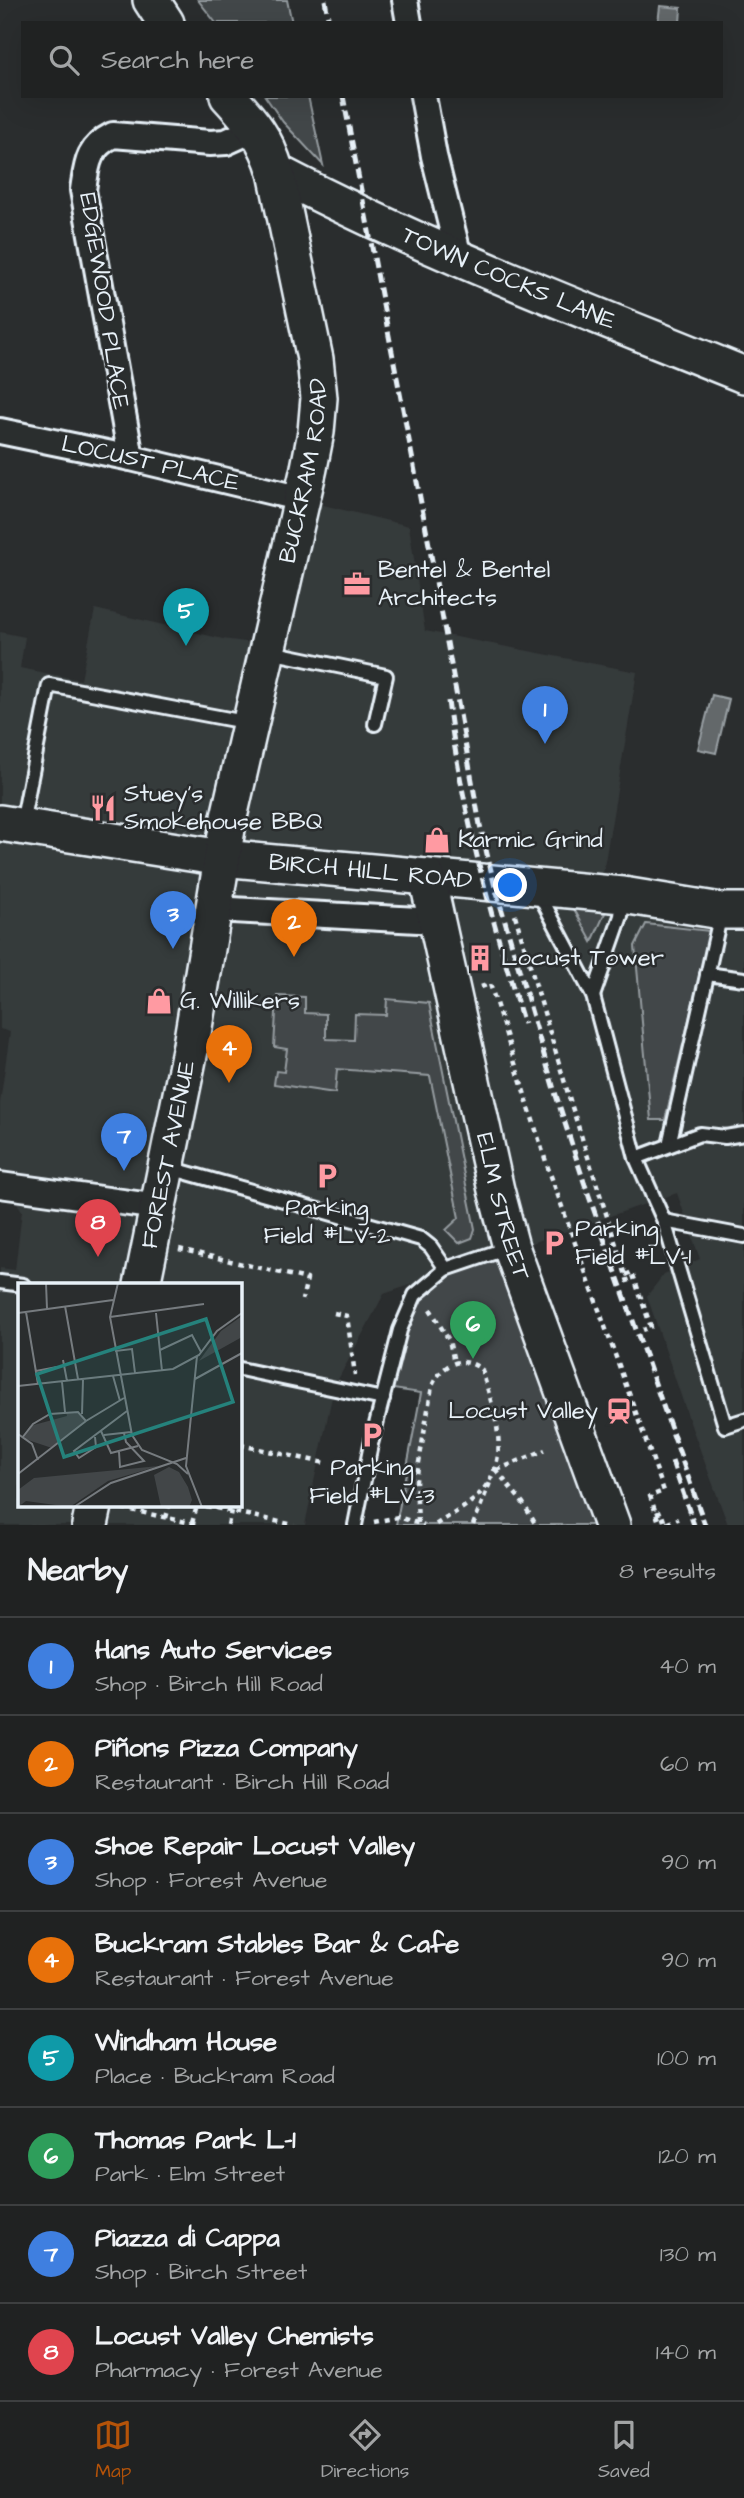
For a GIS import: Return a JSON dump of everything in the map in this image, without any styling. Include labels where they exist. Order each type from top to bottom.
[{"type":"street","points":[[151,0],[165,21]]},
{"type":"street","points":[[405,0],[409,21]]},
{"type":"street","name":"BUCKRAM ROAD","points":[[222,858],[302,499],[316,432],[319,398],[315,359],[276,172],[269,150],[257,128],[230,98]]},
{"type":"street","points":[[423,98],[434,156],[459,257]]},
{"type":"street","name":"EDGEWOOD PLACE","points":[[131,458],[83,190],[88,158],[100,141],[113,135],[210,144],[226,142],[257,128]]},
{"type":"street","name":"TOWN COCKS LANE","points":[[276,172],[330,200],[459,257],[744,375]]},
{"type":"street","name":"LOCUST PLACE","points":[[0,431],[131,458],[302,499]]},
{"type":"street","name":"BIRCH HILL ROAD","points":[[11,825],[222,858],[427,877],[524,897],[623,895],[732,911]]},
{"type":"street","name":"FOREST AVENUE","points":[[142,1283],[167,1168],[222,858]]},
{"type":"street","name":"ELM STREET","points":[[427,877],[511,1247],[612,1525]]},
{"type":"street","name":"BIRCH HILL ROAD","points":[[214,909],[437,921]]},
{"type":"street","points":[[0,1185],[158,1208]]},
{"type":"street","points":[[90,1525],[94,1507]]},
{"type":"lane","points":[[267,651],[386,676],[375,724]]},
{"type":"lane","points":[[11,825],[49,685],[250,724]]},
{"type":"lane","points":[[593,996],[621,916],[623,895]]},
{"type":"lane","points":[[524,897],[593,996],[636,1158],[664,1221],[725,1426],[744,1420]]},
{"type":"lane","points":[[669,1145],[707,974],[732,911]]},
{"type":"lane","points":[[707,974],[744,979]]},
{"type":"lane","points":[[636,1158],[700,1134],[726,1137],[744,1134]]},
{"type":"lane","points":[[167,1168],[421,1239],[431,1247],[446,1269]]},
{"type":"lane","points":[[664,1221],[744,1236]]},
{"type":"lane","points":[[355,1525],[371,1444],[400,1330],[415,1295],[446,1269],[511,1247]]},
{"type":"lane","points":[[0,1282],[18,1284]]},
{"type":"lane","points":[[242,1370],[383,1399]]},
{"type":"path","points":[[524,897],[572,1107],[629,1285]]},
{"type":"path","points":[[477,988],[490,984],[547,1166],[664,1491],[650,1496],[660,1525]]},
{"type":"path","points":[[172,1247],[307,1279],[302,1300]]},
{"type":"path","points":[[626,1275],[632,1272],[652,1327],[643,1330]]},
{"type":"path","points":[[421,1289],[449,1340],[454,1362]]},
{"type":"path","points":[[334,1313],[347,1316],[358,1394]]},
{"type":"path","points":[[418,1523],[416,1480],[432,1386],[438,1373],[454,1362],[468,1361],[482,1370],[497,1427],[499,1458],[496,1470],[472,1501],[435,1525]]},
{"type":"path","points":[[242,1445],[325,1463]]},
{"type":"path","points":[[496,1470],[545,1450]]},
{"type":"path","points":[[496,1470],[523,1503],[536,1525]]},
{"type":"path","points":[[473,1525],[492,1476]]},
{"type":"path","points":[[113,1507],[200,1525]]},
{"type":"path","points":[[166,1518],[169,1507]]},
{"type":"path","points":[[211,1507],[294,1525]]},
{"type":"path","points":[[228,1525],[231,1511]]},
{"type":"path","points":[[656,1514],[662,1512],[665,1524],[677,1519]]},
{"type":"path","points":[[373,1522],[398,1517],[424,1525]]},
{"type":"path","points":[[261,1525],[263,1518]]},
{"type":"shaded area","points":[[198,0],[287,0],[292,21],[214,21]]},
{"type":"shaded area","points":[[660,6],[681,8],[680,21],[658,21]]},
{"type":"shaded area","points":[[266,98],[308,98],[323,165],[283,122]]},
{"type":"shaded area","points":[[311,502],[409,526],[425,631],[637,672],[600,891],[744,909],[744,1525],[728,1525],[647,1296],[664,1274],[700,1259],[677,1193],[384,1294],[334,1387],[305,1525],[0,1525],[0,1268],[15,1270],[22,1211],[0,1174],[0,1103],[10,1032],[0,1029],[0,632],[25,637],[20,668],[81,680],[95,609],[223,639],[284,647]]},
{"type":"shaded area","points":[[712,695],[729,699],[716,753],[698,749]]},
{"type":"shaded area","points":[[573,907],[605,913],[592,942]]},
{"type":"shaded area","points":[[646,924],[710,931],[665,1120],[651,1120],[635,946]]},
{"type":"shaded area","points":[[277,996],[305,997],[305,1013],[326,1014],[326,1039],[354,1040],[355,1014],[386,1015],[387,999],[429,1003],[475,1229],[472,1238],[459,1243],[446,1230],[459,1218],[430,1076],[337,1069],[335,1093],[274,1084],[276,1071],[284,1072],[287,1049],[274,1047]]},
{"type":"shaded area","points":[[511,1247],[612,1525],[396,1525],[421,1393],[386,1388],[400,1330],[430,1280]]},
{"type":"railway","points":[[325,0],[329,21]]},
{"type":"railway","points":[[343,98],[480,825],[494,883],[584,1182],[705,1525]]},
{"type":"railway","points":[[448,701],[461,783],[479,864],[524,1024]]},
{"type":"railway","points":[[672,1461],[694,1525]]},
{"type":"place","name":"Bentel & Bentel Architects","points":[[357,584]]},
{"type":"place","name":"Windham House","points":[[186,646]]},
{"type":"place","name":"Hans Auto Services","points":[[545,744]]},
{"type":"place","name":"Stuey's Smokehouse BBQ","points":[[103,808]]},
{"type":"place","name":"Karmic Grind","points":[[437,840]]},
{"type":"place","name":"Shoe Repair Locust Valley","points":[[173,949]]},
{"type":"place","name":"Piñons Pizza Company","points":[[294,957]]},
{"type":"place","name":"Locust Tower","points":[[480,958]]},
{"type":"place","name":"G. Willikers","points":[[159,1001]]},
{"type":"place","name":"Buckram Stables Bar & Cafe","points":[[229,1083]]},
{"type":"place","name":"Piazza di Cappa","points":[[124,1171]]},
{"type":"place","name":"Parking Field #LV-2","points":[[327,1176]]},
{"type":"place","name":"Parking Field #LV-1","points":[[554,1243]]},
{"type":"place","name":"Locust Valley Chemists","points":[[98,1257]]},
{"type":"place","name":"Thomas Park L-1","points":[[473,1359]]},
{"type":"place","name":"Locust Valley","points":[[619,1411]]},
{"type":"place","name":"Parking Field #LV-3","points":[[372,1435]]}]
